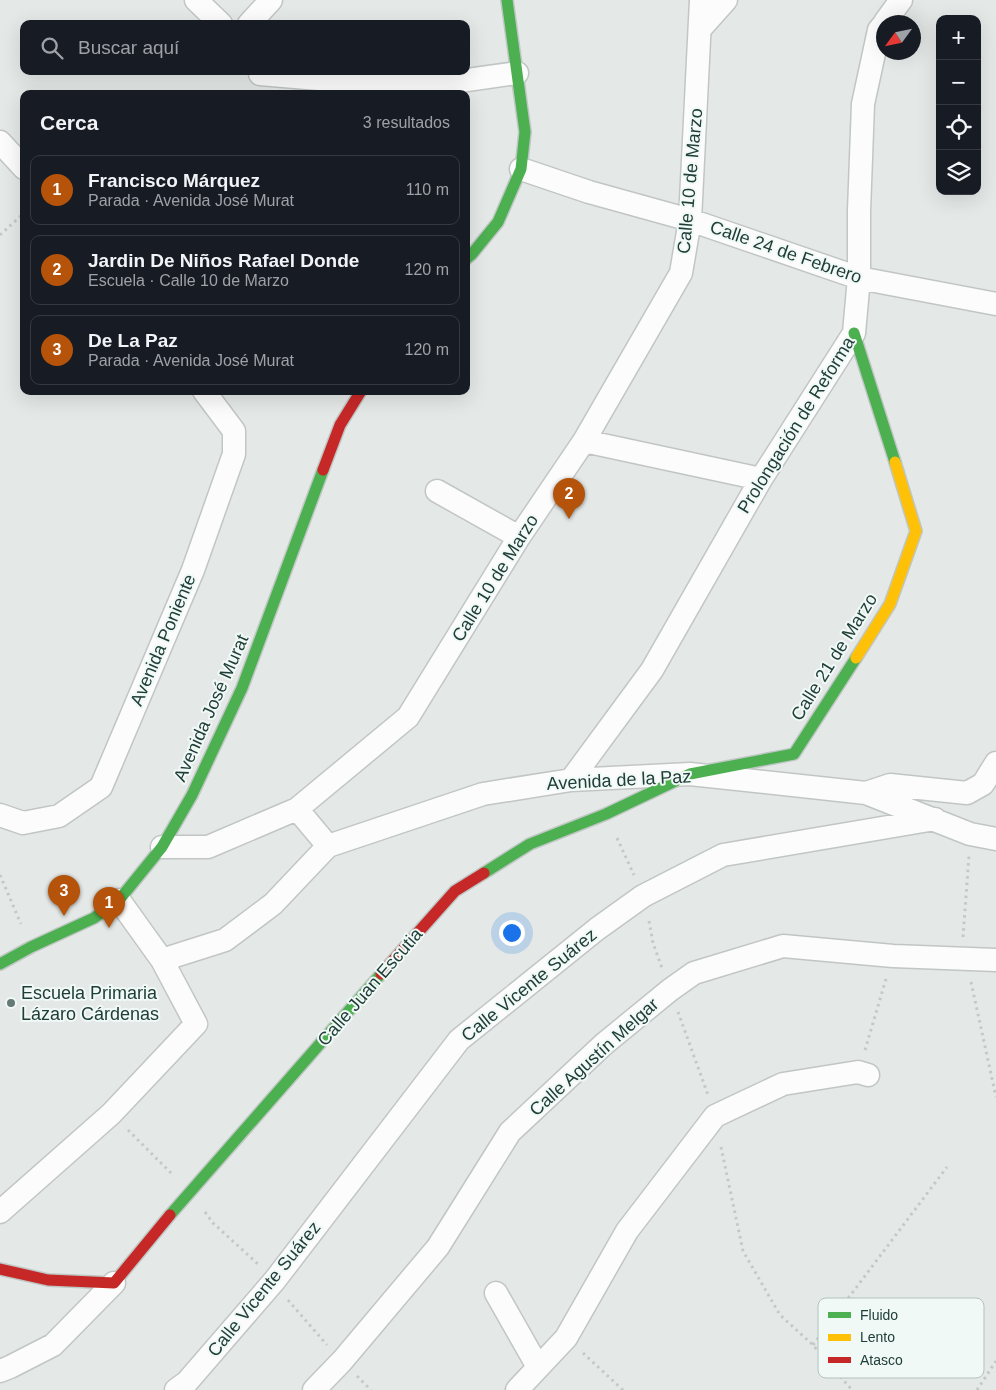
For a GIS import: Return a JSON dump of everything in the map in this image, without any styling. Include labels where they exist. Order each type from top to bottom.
[{"type":"street","points":[[196,0],[217,20]]},
{"type":"street","points":[[253,20],[271,0]]},
{"type":"street","points":[[470,254],[498,222],[521,169],[525,132],[507,0]]},
{"type":"street","name":"Calle 10 de Marzo","points":[[162,847],[208,847],[297,809],[408,717],[519,538],[584,441],[681,273],[690,220],[701,0]]},
{"type":"street","points":[[700,28],[726,0]]},
{"type":"street","name":"Prolongación de Reforma","points":[[571,780],[652,670],[761,479],[854,333],[859,278],[859,211],[863,104],[879,30],[891,10]]},
{"type":"street","points":[[280,75],[342,81],[453,82],[517,73]]},
{"type":"street","points":[[260,75],[270,90]]},
{"type":"street","points":[[0,142],[20,164]]},
{"type":"street","name":"Calle 24 de Febrero","points":[[521,169],[589,192],[690,220],[859,278],[996,304]]},
{"type":"street","name":"Calle 21 de Marzo","points":[[690,774],[794,754],[890,604],[916,531],[854,333]]},
{"type":"street","name":"Avenida Poniente","points":[[0,814],[23,823],[59,816],[102,788],[193,570],[234,454],[234,431],[207,395]]},
{"type":"street","name":"Avenida José Murat","points":[[0,964],[94,918],[119,900],[162,847],[192,795],[242,688],[340,425],[359,395]]},
{"type":"street","points":[[584,441],[761,479]]},
{"type":"street","points":[[437,491],[519,538]]},
{"type":"street","points":[[866,793],[890,785],[967,793],[983,784],[996,763]]},
{"type":"street","name":"Avenida de la Paz","points":[[162,960],[225,940],[273,904],[328,846],[484,794],[571,780],[690,774],[866,793],[970,834],[996,839]]},
{"type":"street","name":"Calle Juan Escutia","points":[[0,1371],[53,1346],[114,1283],[190,1191],[454,891],[530,844],[606,814],[690,774]]},
{"type":"street","points":[[297,809],[328,846]]},
{"type":"street","name":"Calle Vicente Suárez","points":[[176,1390],[187,1382],[275,1280],[459,1040],[597,929],[643,896],[723,854],[935,819]]},
{"type":"street","points":[[0,1212],[111,1114],[196,1024],[162,960],[119,900]]},
{"type":"street","name":"Calle Agustín Melgar","points":[[314,1390],[342,1361],[438,1247],[510,1132],[604,1044],[670,990],[694,973],[783,946],[893,956],[996,960]]},
{"type":"street","points":[[517,1390],[566,1338],[627,1232],[715,1116],[783,1084],[863,1073]]},
{"type":"street","points":[[0,1269],[48,1280],[114,1283]]},
{"type":"street","points":[[496,1293],[538,1367]]},
{"type":"path","points":[[0,235],[20,217]]},
{"type":"path","points":[[606,814],[643,896],[653,943],[715,1116],[743,1251],[780,1315],[818,1351]]},
{"type":"path","points":[[970,834],[962,940],[996,1097]]},
{"type":"path","points":[[0,875],[31,948]]},
{"type":"path","points":[[863,1073],[893,956]]},
{"type":"path","points":[[111,1114],[190,1191],[213,1223],[275,1280],[292,1306],[371,1390]]},
{"type":"path","points":[[848,1298],[947,1167]]},
{"type":"path","points":[[566,1338],[623,1390]]},
{"type":"path","points":[[813,1345],[818,1338]]},
{"type":"path","points":[[977,1390],[996,1361]]},
{"type":"path","points":[[842,1378],[852,1390]]},
{"type":"traffic: fast","points":[[470,256],[498,222],[521,169],[525,132],[507,0]]},
{"type":"traffic: fast","points":[[854,333],[895,462]]},
{"type":"traffic: fast","points":[[0,964],[31,947],[94,918],[119,900],[162,847],[192,795],[242,688],[323,470]]},
{"type":"traffic: fast","points":[[484,873],[530,844],[606,814],[690,774],[794,754],[856,658]]},
{"type":"traffic: fast","points":[[170,1215],[381,974]]},
{"type":"traffic: slow","points":[[856,658],[890,604],[916,531],[895,462]]},
{"type":"traffic: jam","points":[[323,470],[340,425],[359,395]]},
{"type":"traffic: jam","points":[[381,974],[455,891],[484,873]]},
{"type":"traffic: jam","points":[[0,1269],[48,1280],[114,1283],[170,1215]]},
{"type":"place","name":"Jardin De Niños Rafael Donde","points":[[569,519]]},
{"type":"place","name":"De La Paz","points":[[64,916]]},
{"type":"place","name":"Francisco Márquez","points":[[109,928]]},
{"type":"place","name":"Escuela Primaria Lázaro Cárdenas","points":[[11,1003]]}]
